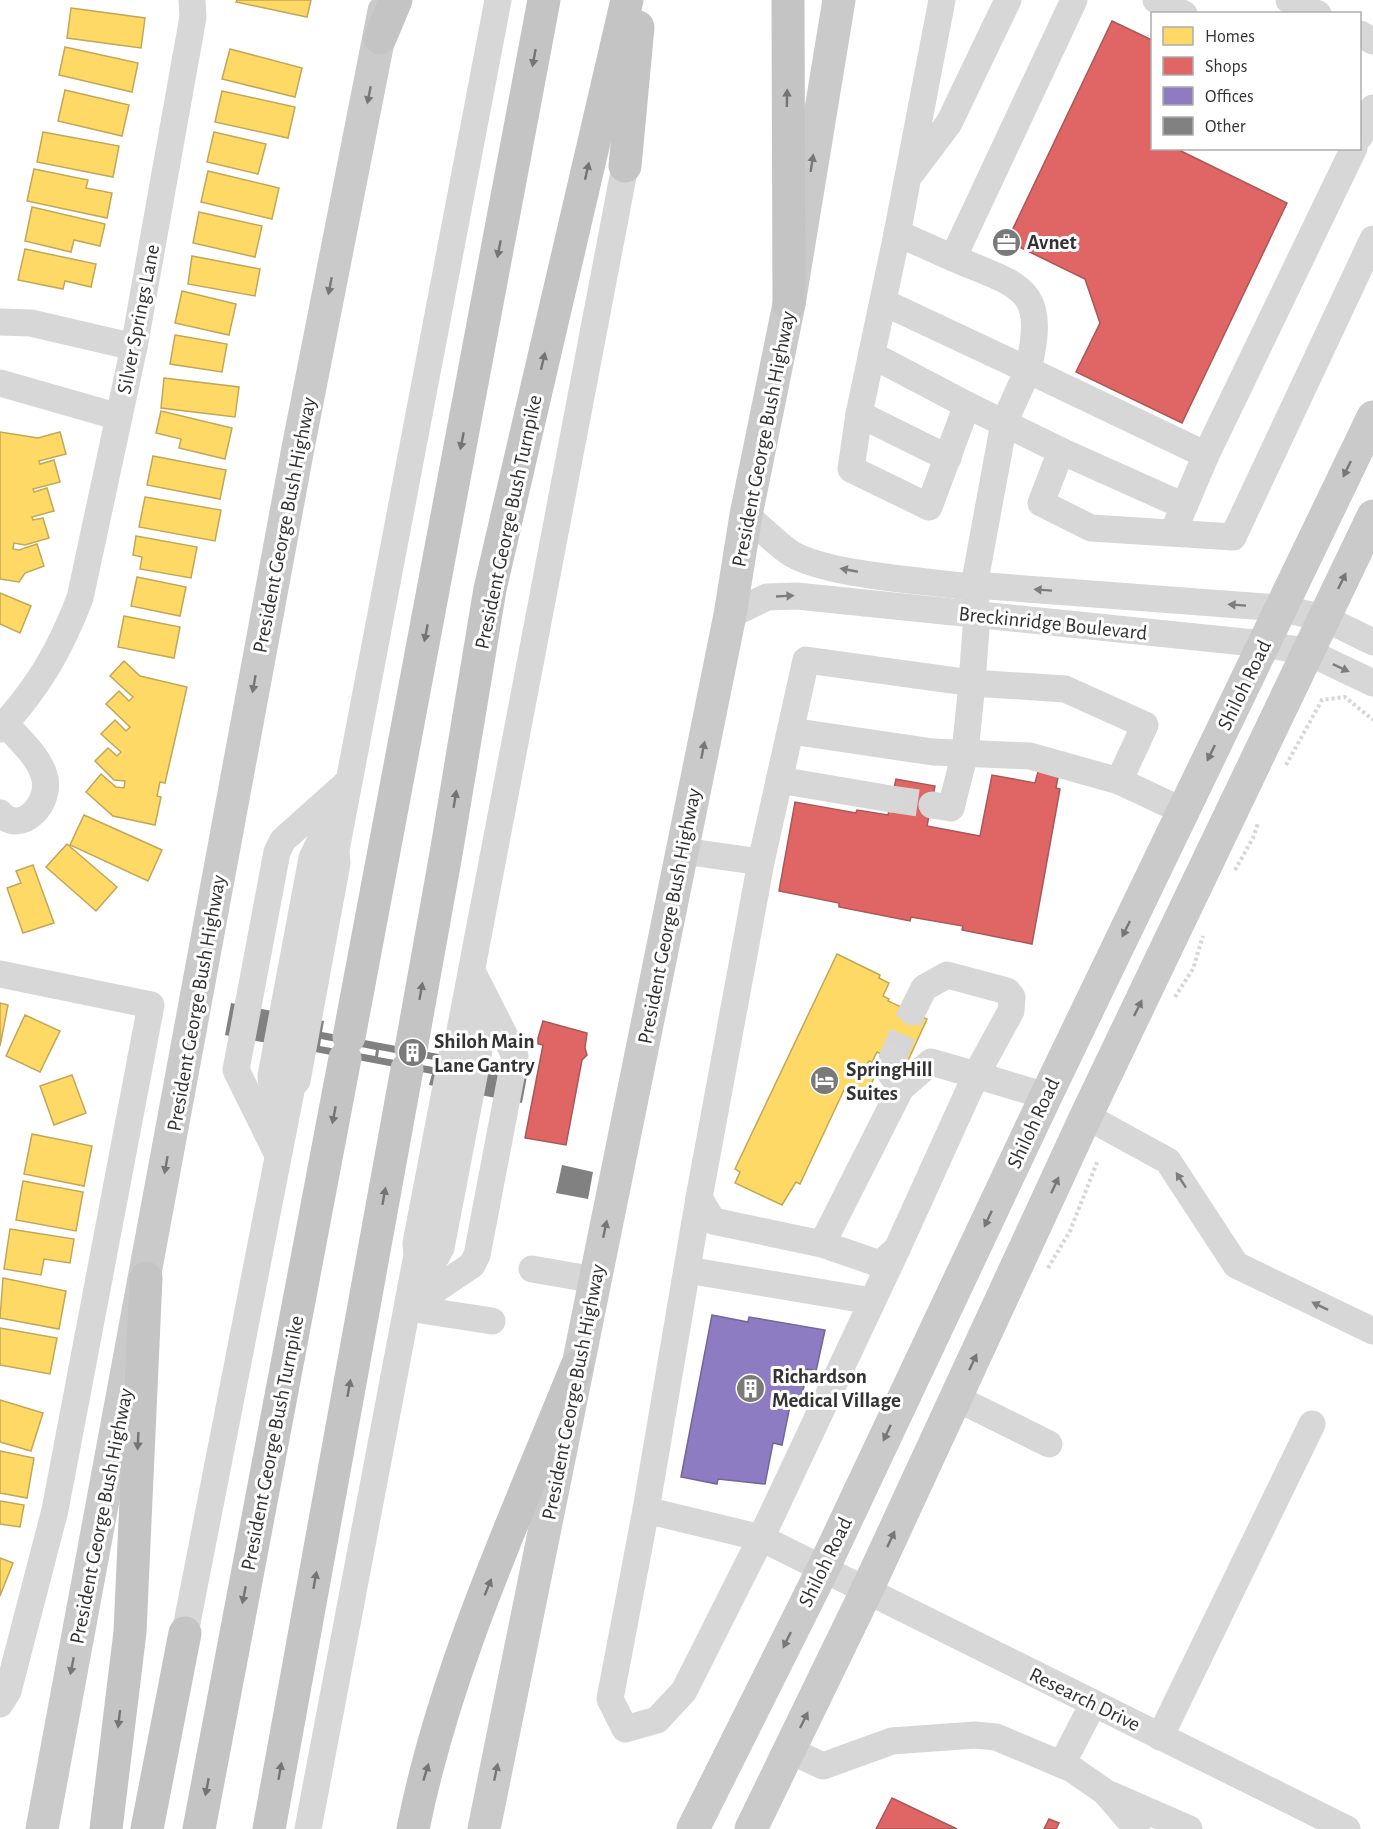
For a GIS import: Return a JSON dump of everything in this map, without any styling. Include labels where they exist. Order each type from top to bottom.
[{"type":"highway","points":[[381,38],[396,0]]},
{"type":"highway","name":"President George Bush Turnpike","points":[[199,1829],[544,0]]},
{"type":"highway","name":"President George Bush Turnpike","points":[[269,1829],[446,854],[490,589],[627,0]]},
{"type":"highway","points":[[625,166],[640,0]]},
{"type":"highway","points":[[788,0],[789,304]]},
{"type":"highway","points":[[106,1829],[129,1632],[146,1278]]},
{"type":"highway","points":[[413,1829],[421,1789],[470,1631],[576,1368]]},
{"type":"highway","points":[[147,1829],[185,1633]]},
{"type":"main road","name":"President George Bush Highway","points":[[42,1829],[146,1278],[297,448],[381,38],[386,0]]},
{"type":"main road","name":"President George Bush Highway","points":[[484,1829],[730,615],[746,515],[789,304],[839,0]]},
{"type":"main road","name":"Shiloh Road","points":[[693,1829],[823,1569],[1046,1096],[1373,417]]},
{"type":"main road","name":"Shiloh Road","points":[[751,1829],[866,1592],[1086,1116],[1373,516]]},
{"type":"main road","points":[[1046,1096],[1086,1116]]},
{"type":"street","name":"Silver Springs Lane","points":[[2,726],[41,680],[66,635],[81,598],[134,347],[193,17],[192,0]]},
{"type":"street","points":[[185,1633],[292,1086],[297,1081],[336,863],[336,850],[498,0]]},
{"type":"street","points":[[942,0],[859,414],[851,469],[929,507],[967,405]]},
{"type":"street","points":[[908,177],[949,123],[1008,0]]},
{"type":"street","points":[[953,258],[1074,0]]},
{"type":"street","points":[[1156,0],[1180,12]]},
{"type":"street","points":[[1289,0],[1314,12]]},
{"type":"street","points":[[1361,132],[1373,108]]},
{"type":"street","points":[[1172,534],[1206,455],[1352,150]]},
{"type":"street","points":[[308,1829],[408,1308],[417,1255],[416,1243],[454,1045],[458,1041],[472,971],[625,166]]},
{"type":"street","points":[[897,233],[1017,285],[1026,294],[1034,314],[1035,341],[1028,370],[1004,423],[974,585],[977,614],[965,753],[951,808],[932,805]]},
{"type":"street","points":[[1061,451],[1041,503],[1091,528],[1233,537],[1373,239]]},
{"type":"street","points":[[883,302],[1206,455]]},
{"type":"street","points":[[0,322],[31,323],[134,347]]},
{"type":"street","points":[[872,355],[1061,451],[1184,506]]},
{"type":"street","points":[[0,383],[120,417]]},
{"type":"street","points":[[859,414],[948,458]]},
{"type":"street","name":"Breckinridge Boulevard","points":[[746,515],[792,554],[821,565],[881,576],[961,586],[974,585],[1280,608],[1324,618],[1373,642]]},
{"type":"street","name":"Breckinridge Boulevard","points":[[730,615],[767,597],[797,596],[1264,644],[1308,652],[1373,683]]},
{"type":"street","points":[[912,1012],[924,988],[947,975],[1007,990],[1012,997],[1011,1011],[976,1075],[761,1538],[684,1691],[657,1720],[625,1729],[610,1699],[646,1510],[699,1198],[761,862],[806,660],[972,682],[1065,689],[1145,725],[1119,781]]},
{"type":"street","points":[[0,813],[4,817],[18,820],[28,817],[43,802],[45,794],[45,776],[34,757],[2,726]]},
{"type":"street","points":[[791,731],[933,752],[1030,756],[1119,781],[1183,811]]},
{"type":"street","points":[[779,780],[891,799]]},
{"type":"street","points":[[278,1155],[271,1076],[312,858],[349,781]]},
{"type":"street","points":[[278,1155],[236,1070],[277,852],[283,840],[349,781]]},
{"type":"street","points":[[682,851],[761,862]]},
{"type":"street","points":[[408,1308],[472,1265],[479,1243],[514,1056],[472,971]]},
{"type":"street","points":[[408,1308],[441,1248],[479,1050],[472,971]]},
{"type":"street","points":[[0,974],[151,1005],[55,1510],[8,1691],[0,1704]]},
{"type":"street","points":[[892,1059],[889,1071],[901,1088]]},
{"type":"street","points":[[822,1244],[901,1088],[931,1062],[1046,1096]]},
{"type":"street","points":[[1086,1116],[1168,1161],[1236,1265],[1373,1331]]},
{"type":"street","points":[[699,1198],[713,1221],[822,1244],[879,1264],[897,1249]]},
{"type":"street","points":[[532,1269],[578,1277]]},
{"type":"street","points":[[687,1270],[872,1301]]},
{"type":"street","points":[[408,1308],[492,1321]]},
{"type":"street","points":[[956,1398],[1049,1444]]},
{"type":"street","points":[[1160,1737],[1312,1425]]},
{"type":"street","name":"Research Drive","points":[[646,1510],[761,1538],[1347,1829]]},
{"type":"street","points":[[1062,1764],[1093,1704]]},
{"type":"street","points":[[789,1750],[823,1766],[892,1741],[975,1735],[996,1737],[1062,1764],[1105,1792],[1189,1829]]},
{"type":"street","points":[[1105,1792],[1137,1829]]},
{"type":"path","points":[[1280,774],[1300,744],[1322,700],[1345,697],[1373,720]]},
{"type":"path","points":[[1244,856],[1259,819]]},
{"type":"building: Homes","points":[[237,0],[311,0],[307,17],[236,2]]},
{"type":"building: Homes","points":[[71,8],[145,18],[141,48],[67,38]]},
{"type":"building: Homes","points":[[65,47],[138,63],[132,92],[59,75]]},
{"type":"building: Homes","points":[[230,49],[302,68],[295,97],[222,79]]},
{"type":"building: Homes","points":[[65,90],[129,105],[122,136],[58,121]]},
{"type":"building: Homes","points":[[222,91],[295,107],[288,138],[215,122]]},
{"type":"building: Homes","points":[[43,132],[119,146],[113,177],[37,162]]},
{"type":"building: Homes","points":[[214,132],[266,144],[258,174],[207,162]]},
{"type":"building: Homes","points":[[34,169],[88,180],[86,188],[112,193],[107,218],[27,201]]},
{"type":"building: Homes","points":[[208,171],[279,188],[272,219],[201,202]]},
{"type":"building: Homes","points":[[32,207],[105,224],[100,246],[74,240],[71,252],[25,241]]},
{"type":"building: Homes","points":[[199,212],[262,226],[255,257],[193,243]]},
{"type":"building: Homes","points":[[25,249],[96,264],[91,287],[65,281],[63,289],[18,280]]},
{"type":"building: Homes","points":[[192,256],[260,269],[255,296],[188,284]]},
{"type":"building: Homes","points":[[182,291],[236,304],[229,335],[175,323]]},
{"type":"building: Homes","points":[[175,335],[227,344],[222,372],[170,364]]},
{"type":"building: Homes","points":[[164,378],[239,387],[235,417],[161,408]]},
{"type":"building: Homes","points":[[161,411],[232,428],[225,459],[179,448],[181,439],[156,433]]},
{"type":"building: Homes","points":[[0,432],[38,438],[60,432],[66,454],[39,461],[40,464],[54,460],[60,482],[33,489],[34,492],[47,488],[54,511],[32,517],[33,520],[43,518],[49,538],[25,545],[14,543],[13,549],[19,550],[37,544],[44,566],[25,573],[19,582],[0,579]]},
{"type":"building: Homes","points":[[153,456],[226,470],[220,499],[147,485]]},
{"type":"building: Homes","points":[[145,497],[221,510],[215,541],[139,527]]},
{"type":"building: Homes","points":[[136,536],[197,547],[191,578],[140,569],[142,557],[133,555]]},
{"type":"building: Homes","points":[[137,577],[186,587],[180,616],[131,606]]},
{"type":"building: Homes","points":[[0,593],[31,606],[20,633],[0,624]]},
{"type":"building: Homes","points":[[124,616],[180,627],[174,658],[118,647]]},
{"type":"building: Homes","points":[[124,661],[140,676],[187,687],[165,783],[160,782],[157,796],[161,797],[155,825],[113,816],[86,792],[101,774],[116,787],[124,788],[125,781],[114,780],[95,761],[108,748],[117,756],[121,752],[101,734],[115,720],[126,731],[130,727],[106,704],[119,691],[129,701],[133,697],[110,676]]},
{"type":"building: Homes","points":[[84,815],[162,850],[148,881],[70,845]]},
{"type":"building: Homes","points":[[67,844],[117,887],[96,911],[46,867]]},
{"type":"building: Homes","points":[[33,865],[54,923],[23,933],[7,888],[21,883],[16,871]]},
{"type":"building: Homes","name":"SpringHill Suites","points":[[837,954],[880,975],[879,978],[889,983],[883,996],[889,999],[888,1001],[927,1019],[906,1065],[877,1052],[872,1062],[869,1061],[867,1064],[874,1067],[874,1078],[869,1088],[858,1096],[844,1090],[800,1184],[796,1182],[782,1205],[735,1183],[740,1172],[735,1169]]},
{"type":"building: Homes","points":[[0,1003],[8,1005],[0,1046]]},
{"type":"building: Homes","points":[[25,1015],[60,1031],[40,1072],[6,1056]]},
{"type":"building: Homes","points":[[72,1075],[86,1113],[54,1125],[40,1086]]},
{"type":"building: Homes","points":[[32,1134],[92,1146],[84,1186],[24,1174]]},
{"type":"building: Homes","points":[[23,1181],[83,1192],[76,1231],[16,1220]]},
{"type":"building: Homes","points":[[10,1229],[74,1239],[70,1263],[44,1259],[41,1275],[4,1269]]},
{"type":"building: Homes","points":[[3,1278],[66,1291],[59,1329],[0,1318]]},
{"type":"building: Homes","points":[[0,1328],[57,1338],[50,1374],[0,1365]]},
{"type":"building: Homes","points":[[0,1400],[43,1413],[31,1451],[0,1442]]},
{"type":"building: Homes","points":[[0,1451],[34,1458],[27,1498],[0,1493]]},
{"type":"building: Homes","points":[[0,1501],[24,1505],[20,1527],[0,1524]]},
{"type":"building: Homes","points":[[0,1558],[13,1563],[0,1596]]},
{"type":"building: Shops","points":[[1112,21],[1151,40],[1151,150],[1181,150],[1287,203],[1182,423],[1076,372],[1100,323],[1085,279],[1007,241]]},
{"type":"building: Shops","points":[[1039,768],[1059,772],[1056,788],[1060,789],[1032,944],[962,930],[963,926],[911,917],[910,921],[839,907],[839,903],[779,891],[795,802],[856,813],[857,810],[888,815],[896,779],[935,786],[927,826],[980,836],[992,775],[1035,783]]},
{"type":"building: Shops","points":[[543,1021],[587,1033],[585,1048],[587,1055],[582,1060],[566,1145],[525,1138],[543,1045],[538,1044],[538,1038]]},
{"type":"building: Shops","points":[[892,1798],[957,1829],[876,1829]]},
{"type":"building: Shops","points":[[1049,1819],[1059,1823],[1056,1829],[1044,1829]]},
{"type":"building: Offices","name":"Richardson Medical Village","points":[[712,1315],[748,1322],[749,1317],[825,1330],[816,1371],[807,1369],[800,1408],[790,1406],[782,1445],[773,1443],[765,1484],[718,1479],[717,1484],[681,1477]]},
{"type":"building: Other","name":"Shiloh Main Lane Gantry","points":[[231,1003],[324,1021],[322,1032],[528,1071],[522,1103],[429,1085],[432,1074],[225,1035]],"holes":[[[321,1039],[376,1050],[375,1056],[320,1046]],[[379,1050],[434,1060],[433,1067],[378,1057]]]},
{"type":"building: Other","points":[[562,1165],[593,1172],[588,1199],[556,1193]]},
{"type":"tunnel","points":[[891,799],[932,805]]},
{"type":"tunnel","points":[[892,1059],[912,1012]]},
{"type":"place","name":"Avnet","points":[[1006,242]]},
{"type":"place","name":"Shiloh Main Lane Gantry","points":[[413,1053]]},
{"type":"place","name":"SpringHill Suites","points":[[825,1081]]},
{"type":"place","name":"Richardson Medical Village","points":[[751,1388]]}]
